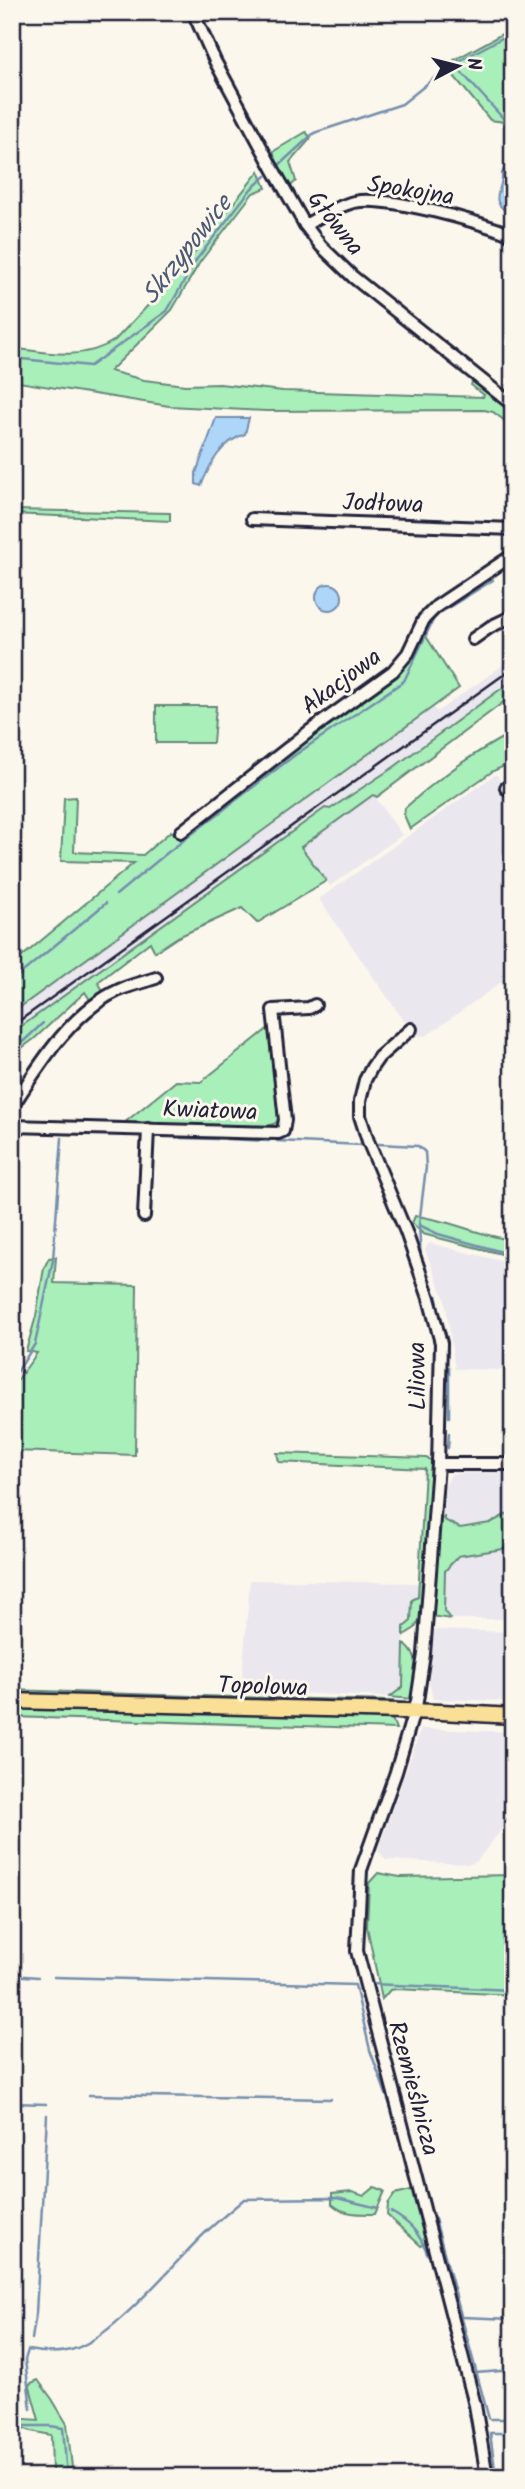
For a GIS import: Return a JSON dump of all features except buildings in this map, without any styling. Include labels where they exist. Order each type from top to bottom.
[{"type":"main road","name":"Topolowa","points":[[12,1701],[513,1716]]},
{"type":"street","name":"Główna","points":[[194,12],[237,102],[305,225],[321,246],[345,270],[513,405]]},
{"type":"street","name":"Spokojna","points":[[305,225],[352,202],[367,201],[444,214],[513,234]]},
{"type":"street","name":"Jodłowa","points":[[252,519],[513,529]]},
{"type":"street","name":"Akacjowa","points":[[181,832],[311,730],[393,671],[408,653],[424,619],[437,606],[513,555]]},
{"type":"street","points":[[473,639],[513,616]]},
{"type":"street","points":[[12,1107],[49,1053],[85,1013],[119,990],[156,978]]},
{"type":"street","name":"Kwiatowa","points":[[12,1126],[260,1133],[283,1131],[285,1120],[273,1010],[309,1008],[314,1005]]},
{"type":"street","name":"Liliowa","points":[[411,1029],[379,1057],[372,1067],[365,1080],[360,1116],[410,1244],[441,1343],[438,1464],[424,1654],[414,1712]]},
{"type":"street","points":[[144,1216],[148,1129]]},
{"type":"street","points":[[438,1464],[513,1464]]},
{"type":"street","name":"Rzemieślnicza","points":[[414,1712],[361,1870],[356,1951],[475,2405],[487,2477]]},
{"type":"shaded area","points":[[513,658],[513,680],[394,767],[330,809],[324,808],[12,1033],[12,1013],[433,707],[437,712]]},
{"type":"shaded area","points":[[496,774],[513,799],[513,974],[426,1036],[414,1035],[319,899]]},
{"type":"shaded area","points":[[374,795],[402,835],[330,886],[301,847]]},
{"type":"shaded area","points":[[429,1243],[513,1264],[513,1370],[455,1369],[445,1299],[425,1250]]},
{"type":"shaded area","points":[[513,1473],[513,1511],[490,1523],[460,1528],[443,1520],[445,1487],[451,1474]]},
{"type":"shaded area","points":[[513,1542],[513,1619],[450,1619],[444,1612],[445,1571],[458,1555],[503,1549]]},
{"type":"shaded area","points":[[250,1580],[419,1583],[418,1597],[412,1600],[411,1621],[404,1627],[403,1687],[390,1697],[241,1691]]},
{"type":"shaded area","points":[[433,1630],[513,1632],[513,1701],[433,1699],[429,1680]]},
{"type":"shaded area","points":[[421,1729],[513,1732],[513,1814],[477,1861],[470,1864],[386,1860],[378,1850]]},
{"type":"green space","points":[[513,28],[513,123],[490,120],[445,65]]},
{"type":"green space","points":[[306,132],[311,138],[290,162],[296,181],[290,187],[273,158],[274,151]]},
{"type":"green space","points":[[259,171],[266,188],[253,193],[200,262],[172,310],[110,371],[144,380],[185,385],[220,384],[283,391],[483,397],[484,395],[471,385],[473,380],[513,412],[513,427],[493,412],[484,410],[266,411],[169,406],[12,381],[12,348],[78,353],[103,347],[115,340],[176,276]]},
{"type":"green space","points":[[12,510],[170,513],[170,521],[12,514]]},
{"type":"green space","points":[[422,630],[459,688],[12,1013],[12,965],[134,863],[61,861],[64,798],[76,797],[74,852],[143,855],[171,831],[178,837],[404,668]]},
{"type":"green space","points":[[513,680],[513,695],[377,797],[373,795],[301,847],[326,881],[257,923],[242,908],[178,937],[155,952],[150,942],[98,982],[105,994],[92,1003],[85,992],[34,1039],[12,1055],[12,1033],[325,808],[330,809],[394,767]]},
{"type":"green space","points":[[156,706],[216,706],[213,743],[156,743]]},
{"type":"green space","points":[[513,732],[513,762],[493,771],[410,829],[404,815],[405,808],[457,766]]},
{"type":"green space","points":[[270,1027],[278,1119],[276,1123],[268,1126],[124,1123],[176,1081],[201,1082]]},
{"type":"green space","points":[[415,1216],[513,1240],[513,1257],[423,1234],[412,1223]]},
{"type":"green space","points":[[56,1257],[54,1283],[137,1285],[135,1455],[12,1451],[12,1382],[16,1382],[37,1353],[26,1351],[36,1316],[44,1268],[49,1258]]},
{"type":"green space","points":[[277,1453],[426,1458],[433,1461],[422,1615],[415,1628],[404,1635],[404,1627],[411,1621],[412,1600],[418,1597],[425,1469],[279,1462]]},
{"type":"green space","points":[[513,1511],[513,1542],[503,1549],[458,1556],[445,1571],[444,1611],[450,1619],[431,1616],[438,1520],[444,1517],[444,1520],[460,1528],[490,1523]]},
{"type":"green space","points":[[404,1644],[410,1649],[416,1662],[416,1685],[412,1699],[390,1697],[403,1687]]},
{"type":"green space","points":[[12,1690],[191,1696],[191,1701],[12,1697]]},
{"type":"green space","points":[[199,1696],[390,1701],[408,1703],[198,1700]]},
{"type":"green space","points":[[12,1706],[392,1719],[396,1729],[12,1717]]},
{"type":"green space","points":[[378,1873],[400,1877],[513,1875],[513,1995],[397,1989],[390,1990],[382,1999],[367,1927],[369,1883]]},
{"type":"green space","points":[[375,2187],[385,2191],[375,2214],[347,2212],[332,2204],[332,2194],[352,2192],[364,2196]]},
{"type":"green space","points":[[415,2189],[430,2240],[421,2246],[387,2215],[388,2204],[395,2194]]},
{"type":"green space","points":[[38,2380],[67,2424],[72,2467],[60,2475],[52,2471],[51,2435],[12,2424],[12,2418],[39,2420],[29,2384]]},
{"type":"water","points":[[513,141],[513,217],[500,205],[497,196]]},
{"type":"water","points":[[216,418],[249,418],[245,434],[223,448],[201,486],[196,484],[196,473]]},
{"type":"water","points":[[329,584],[338,588],[342,597],[338,606],[329,610],[320,606],[316,597],[320,588]]},
{"type":"waterway","name":"Skrzypowice","points":[[278,166],[314,133],[402,104],[448,67],[513,32]]},
{"type":"waterway","points":[[454,64],[510,126]]},
{"type":"waterway","name":"Skrzypowice","points":[[12,358],[90,366],[167,311],[197,259],[251,189],[266,176]]},
{"type":"waterway","points":[[116,895],[295,755],[404,681],[435,616],[493,580]]},
{"type":"waterway","points":[[12,981],[106,903]]},
{"type":"waterway","points":[[12,1052],[43,1023]]},
{"type":"waterway","points":[[12,1380],[35,1344],[53,1260],[62,1138]]},
{"type":"waterway","points":[[181,1138],[217,1139]]},
{"type":"waterway","points":[[226,1139],[269,1141]]},
{"type":"waterway","points":[[277,1141],[362,1145]]},
{"type":"waterway","points":[[378,1144],[418,1146],[425,1152],[426,1167],[419,1225],[438,1234],[513,1255]]},
{"type":"waterway","points":[[419,1225],[421,1260],[430,1281]]},
{"type":"waterway","points":[[436,1295],[448,1352]]},
{"type":"waterway","points":[[449,1367],[449,1417]]},
{"type":"waterway","points":[[448,1448],[449,1433]]},
{"type":"waterway","points":[[12,1975],[38,1977]]},
{"type":"waterway","points":[[54,1977],[355,1985],[370,2050],[394,2116],[409,2176]]},
{"type":"waterway","points":[[370,1984],[513,1990]]},
{"type":"waterway","points":[[89,2095],[331,2099]]},
{"type":"waterway","points":[[12,2103],[46,2104]]},
{"type":"waterway","points":[[32,2339],[36,2313],[47,2115]]},
{"type":"waterway","points":[[412,2191],[440,2293]]},
{"type":"waterway","points":[[31,2409],[25,2360],[28,2350],[50,2353],[71,2350],[103,2333],[137,2303],[208,2230],[244,2199],[337,2198],[378,2208]]},
{"type":"waterway","points":[[391,2212],[414,2230],[428,2255]]},
{"type":"waterway","points":[[435,2219],[489,2419],[513,2419]]},
{"type":"waterway","points":[[462,2317],[513,2319]]},
{"type":"waterway","points":[[461,2370],[481,2477]]},
{"type":"waterway","points":[[476,2373],[513,2370]]},
{"type":"waterway","points":[[12,2426],[63,2428],[67,2477]]},
{"type":"waterway","points":[[496,2477],[490,2433],[513,2433]]},
{"type":"railway","points":[[12,1026],[513,668]]}]
